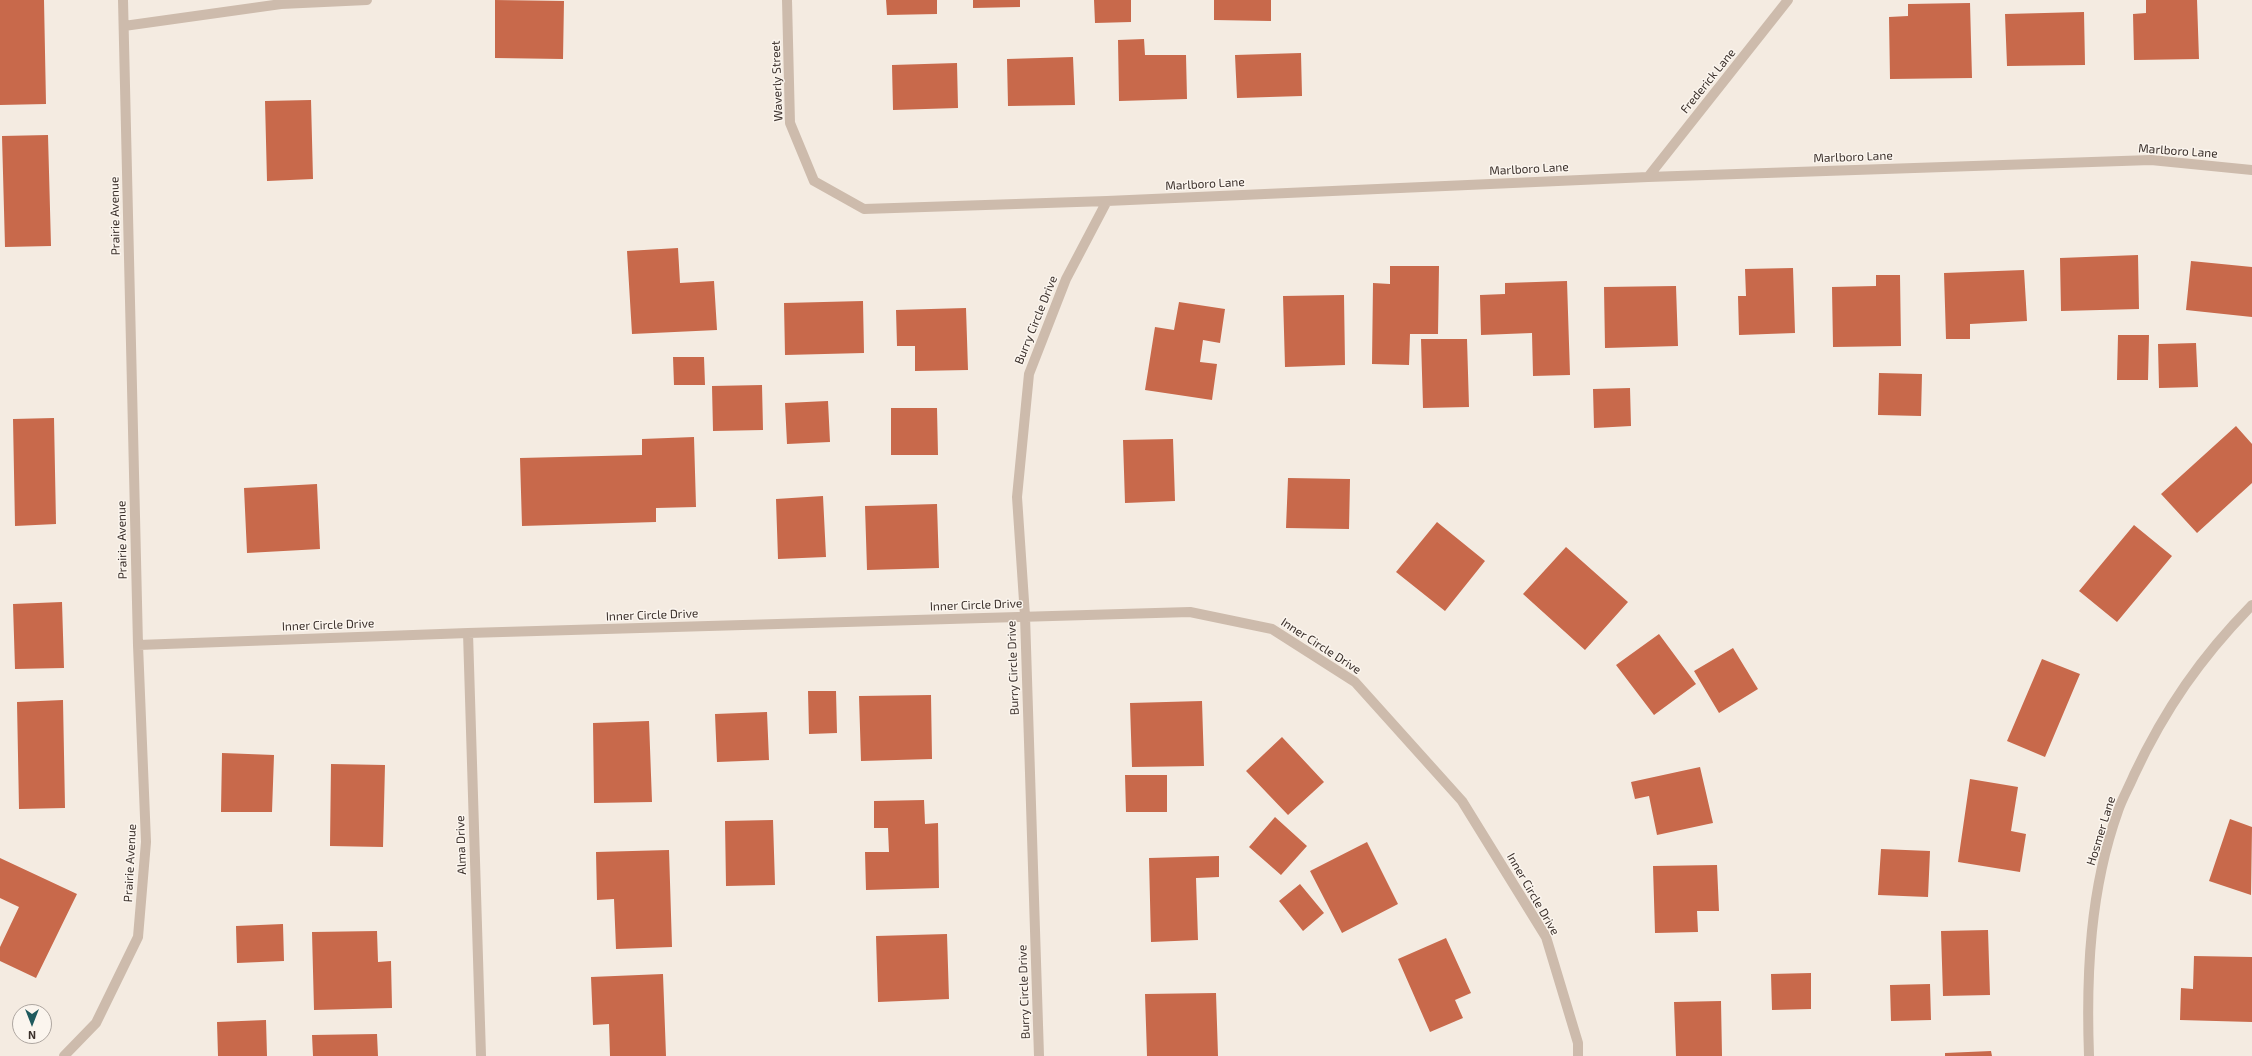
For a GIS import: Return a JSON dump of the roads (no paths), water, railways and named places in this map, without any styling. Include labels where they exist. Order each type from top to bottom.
[{"type":"street","name":"Prairie Avenue","points":[[64,1056],[96,1023],[138,937],[146,842],[138,645],[123,0]]},
{"type":"street","points":[[124,26],[281,4],[366,0]]},
{"type":"street","name":"Waverly Street","points":[[787,0],[790,123],[814,181]]},
{"type":"street","name":"Frederick Lane","points":[[1648,177],[1788,0]]},
{"type":"street","name":"Marlboro Lane","points":[[814,181],[864,209],[1107,201],[1648,177],[2151,160],[2252,170]]},
{"type":"street","name":"Burry Circle Drive","points":[[1039,1056],[1025,616],[1017,497],[1029,374],[1066,279],[1107,201]]},
{"type":"street","name":"Hosmer Lane","points":[[2089,1056],[2087,1006],[2092,922],[2104,858],[2118,810],[2160,724],[2188,678],[2218,640],[2252,605]]},
{"type":"street","name":"Inner Circle Drive","points":[[138,645],[468,633],[1190,612],[1272,629],[1355,682],[1462,801],[1546,937],[1578,1043],[1578,1056]]},
{"type":"street","name":"Alma Drive","points":[[468,633],[481,1056]]}]
